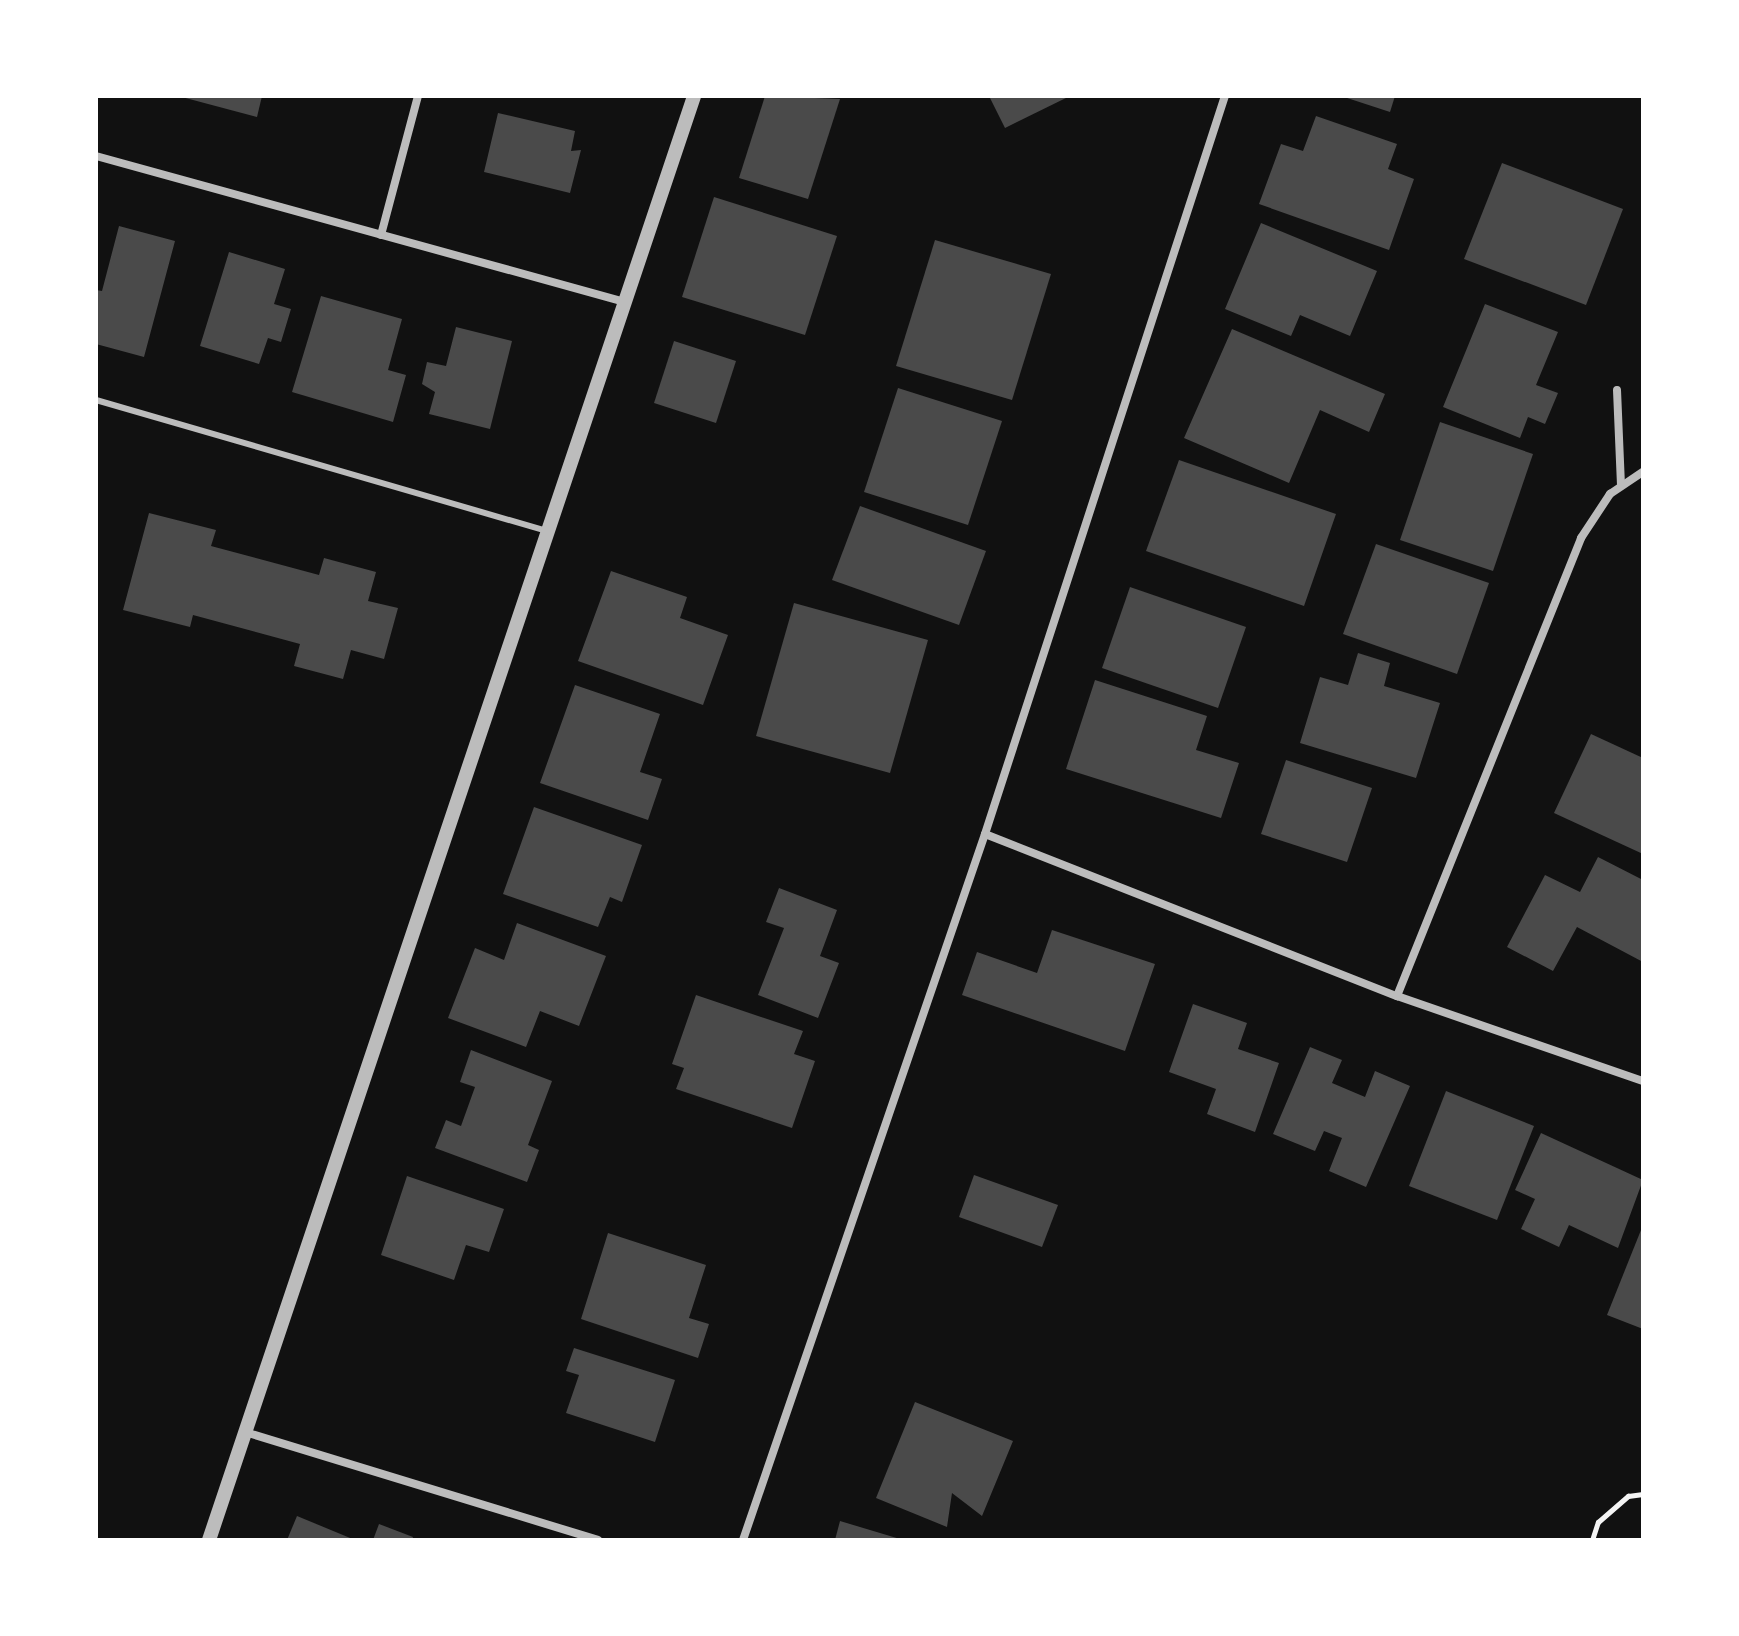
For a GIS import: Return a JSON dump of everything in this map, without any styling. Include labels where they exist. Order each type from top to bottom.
[{"type":"street","points":[[381,235],[418,96]]},
{"type":"street","points":[[209,1540],[694,96]]},
{"type":"street","points":[[743,1540],[985,834],[1225,96]]},
{"type":"street","points":[[96,156],[625,302]]},
{"type":"street","points":[[1617,390],[1621,484]]},
{"type":"street","points":[[1397,996],[1581,538],[1621,484],[1643,472]]},
{"type":"street","points":[[985,834],[1397,996],[1643,1081]]},
{"type":"street","points":[[245,1432],[598,1540]]},
{"type":"lane","points":[[96,400],[548,531]]},
{"type":"path","points":[[1592,1540],[1598,1522],[1628,1496],[1643,1494]]},
{"type":"building","points":[[178,96],[262,96],[257,117]]},
{"type":"building","points":[[765,96],[840,99],[808,199],[739,178]]},
{"type":"building","points":[[989,96],[1070,96],[1005,128]]},
{"type":"building","points":[[1341,96],[1395,96],[1390,112]]},
{"type":"building","points":[[498,113],[575,131],[571,151],[581,150],[570,193],[484,172]]},
{"type":"building","points":[[1316,116],[1397,144],[1388,169],[1414,179],[1389,250],[1259,204],[1281,144],[1303,151]]},
{"type":"building","points":[[1502,163],[1623,209],[1586,305],[1464,259]]},
{"type":"building","points":[[714,197],[837,236],[805,335],[682,297]]},
{"type":"building","points":[[1261,223],[1377,271],[1350,336],[1300,315],[1291,336],[1225,309]]},
{"type":"building","points":[[119,226],[175,241],[144,357],[96,344],[96,290],[102,291]]},
{"type":"building","points":[[935,240],[1051,274],[1012,400],[896,366]]},
{"type":"building","points":[[229,252],[285,269],[274,304],[291,309],[281,342],[268,338],[259,364],[200,346]]},
{"type":"building","points":[[321,296],[402,319],[388,370],[406,375],[393,422],[292,392]]},
{"type":"building","points":[[1485,304],[1558,332],[1536,385],[1558,393],[1545,424],[1528,417],[1520,438],[1443,407]]},
{"type":"building","points":[[456,327],[512,341],[490,429],[429,414],[435,392],[422,384],[427,362],[446,366]]},
{"type":"building","points":[[1232,329],[1385,394],[1369,432],[1320,410],[1289,483],[1184,438]]},
{"type":"building","points":[[674,341],[736,361],[716,423],[654,403]]},
{"type":"building","points":[[898,388],[1002,421],[968,525],[864,492]]},
{"type":"building","points":[[1440,422],[1533,454],[1493,571],[1400,540]]},
{"type":"building","points":[[1179,460],[1336,514],[1304,606],[1146,551]]},
{"type":"building","points":[[860,506],[986,551],[959,625],[832,580]]},
{"type":"building","points":[[149,513],[216,530],[211,546],[319,575],[324,558],[376,572],[368,601],[398,608],[384,659],[351,650],[343,679],[294,666],[300,644],[193,615],[190,627],[123,610]]},
{"type":"building","points":[[1376,544],[1489,583],[1457,674],[1343,634]]},
{"type":"building","points":[[611,571],[687,597],[680,618],[728,635],[703,705],[578,661]]},
{"type":"building","points":[[1130,587],[1246,627],[1218,708],[1102,668]]},
{"type":"building","points":[[794,603],[928,640],[890,773],[756,736]]},
{"type":"building","points":[[1358,653],[1390,663],[1384,686],[1440,703],[1416,778],[1300,743],[1320,677],[1348,685]]},
{"type":"building","points":[[1095,680],[1207,716],[1196,750],[1239,763],[1221,818],[1066,769]]},
{"type":"building","points":[[575,685],[660,714],[640,772],[662,779],[648,820],[540,783]]},
{"type":"building","points":[[1591,734],[1643,758],[1643,854],[1554,813]]},
{"type":"building","points":[[1286,760],[1372,788],[1347,862],[1261,834]]},
{"type":"building","points":[[534,807],[642,845],[622,902],[610,897],[598,927],[503,894]]},
{"type":"building","points":[[1598,857],[1643,880],[1643,962],[1577,927],[1553,971],[1507,947],[1545,875],[1580,892]]},
{"type":"building","points":[[779,888],[837,910],[820,956],[839,963],[818,1018],[758,995],[784,928],[766,922]]},
{"type":"building","points":[[517,923],[606,956],[579,1026],[540,1011],[526,1047],[448,1018],[475,948],[504,960]]},
{"type":"building","points":[[1052,930],[1155,964],[1125,1051],[962,995],[977,952],[1037,973]]},
{"type":"building","points":[[696,995],[803,1031],[794,1054],[815,1061],[792,1128],[676,1089],[684,1068],[672,1064]]},
{"type":"building","points":[[1193,1004],[1247,1023],[1238,1049],[1279,1063],[1255,1132],[1207,1114],[1216,1089],[1169,1072]]},
{"type":"building","points":[[1310,1047],[1342,1060],[1332,1083],[1365,1097],[1375,1071],[1410,1086],[1366,1187],[1329,1171],[1342,1138],[1324,1131],[1315,1151],[1273,1134]]},
{"type":"building","points":[[471,1050],[552,1081],[528,1145],[539,1150],[527,1182],[435,1148],[446,1120],[461,1126],[475,1087],[460,1082]]},
{"type":"building","points":[[1446,1091],[1534,1126],[1497,1220],[1409,1186]]},
{"type":"building","points":[[1541,1133],[1643,1180],[1618,1248],[1569,1225],[1559,1247],[1521,1229],[1535,1199],[1515,1190]]},
{"type":"building","points":[[974,1175],[1058,1205],[1042,1247],[959,1217]]},
{"type":"building","points":[[407,1176],[504,1209],[489,1252],[466,1245],[454,1280],[381,1255]]},
{"type":"building","points":[[1643,1225],[1643,1329],[1607,1315]]},
{"type":"building","points":[[608,1233],[706,1265],[689,1318],[709,1324],[698,1358],[581,1319]]},
{"type":"building","points":[[574,1348],[675,1380],[655,1442],[566,1413],[579,1375],[566,1371]]},
{"type":"building","points":[[915,1402],[1013,1441],[982,1516],[952,1493],[947,1527],[876,1498]]},
{"type":"building","points":[[297,1516],[355,1540],[287,1540]]},
{"type":"building","points":[[840,1521],[900,1539],[900,1540],[835,1540]]},
{"type":"building","points":[[379,1524],[413,1537],[412,1540],[373,1540]]}]
